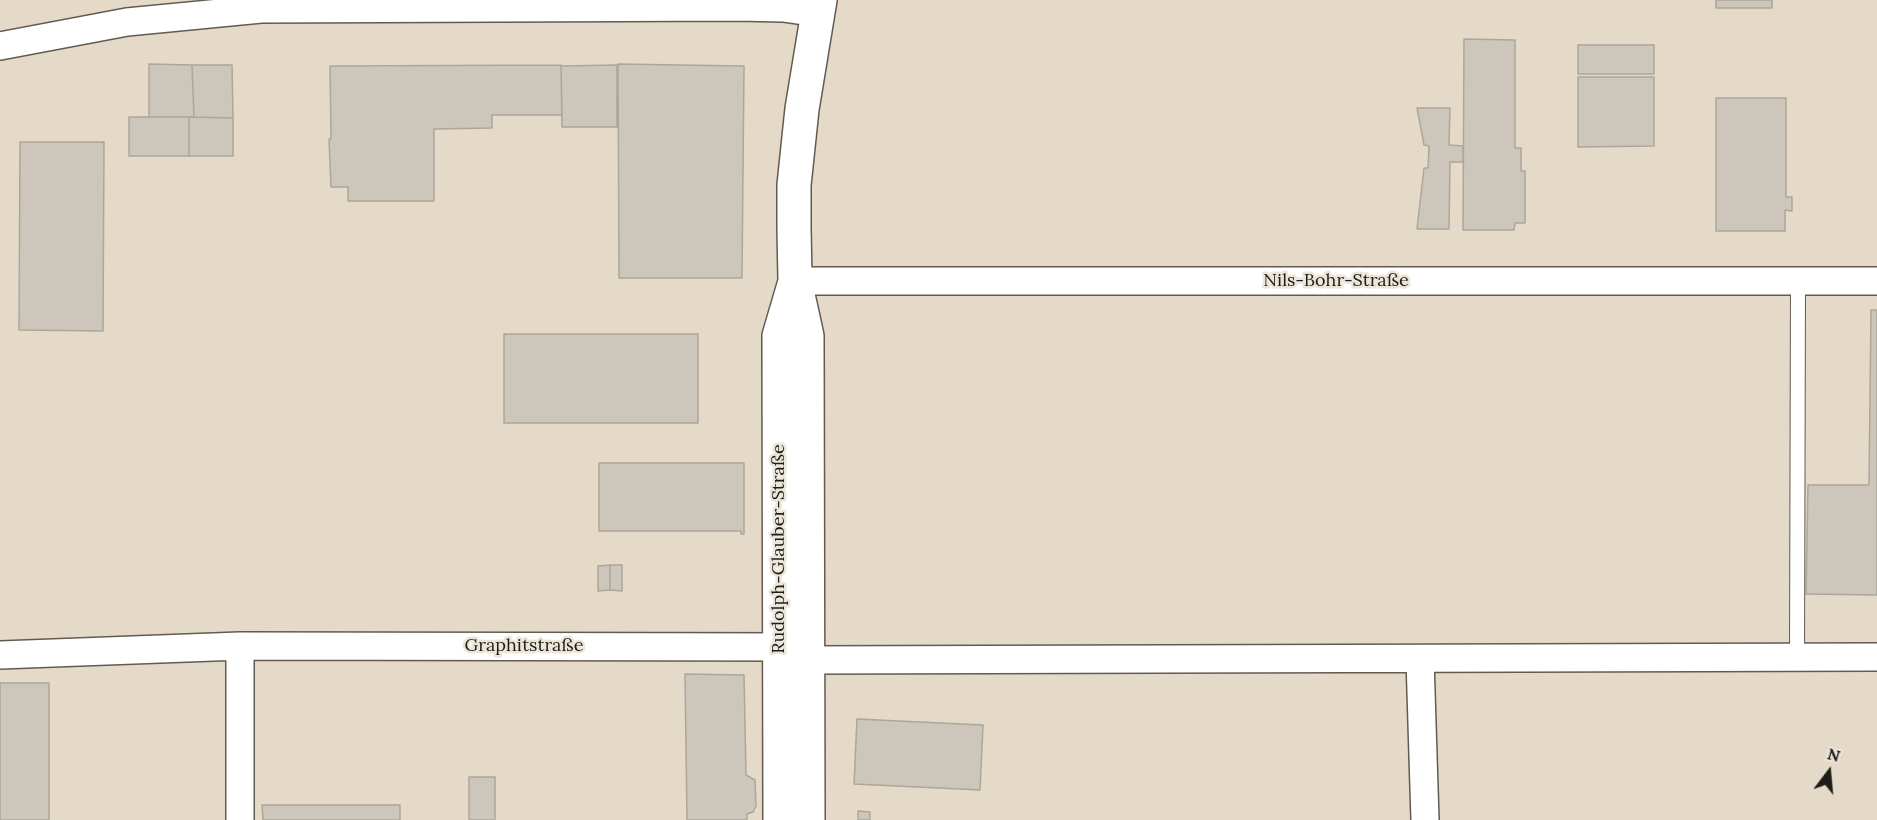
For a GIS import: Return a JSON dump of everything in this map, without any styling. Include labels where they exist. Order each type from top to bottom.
[{"type":"street","points":[[0,46],[127,22],[261,9],[819,7]]},
{"type":"street","name":"Rudolph-Glauber-Straße","points":[[808,820],[779,336],[795,280],[794,184],[802,109],[819,7]]},
{"type":"street","name":"Nils-Bohr-Straße","points":[[795,280],[1877,281]]},
{"type":"street","points":[[240,646],[240,820]]},
{"type":"street","name":"Graphitstraße","points":[[0,655],[240,646],[1420,659],[1877,657]]},
{"type":"street","name":"Rudolph-Glauber-Straße","points":[[780,820],[798,651]]},
{"type":"street","points":[[1420,659],[1425,820]]},
{"type":"lane","points":[[1797,657],[1798,282]]},
{"type":"shaded area","points":[[0,0],[1877,0],[1877,820],[0,820]]},
{"type":"building","points":[[1716,0],[1772,0],[1772,8],[1716,8]]},
{"type":"building","points":[[1464,39],[1515,40],[1515,148],[1521,148],[1521,171],[1525,171],[1525,223],[1515,223],[1514,230],[1463,230]]},
{"type":"building","points":[[1578,45],[1654,45],[1654,74],[1578,74]]},
{"type":"building","points":[[149,64],[192,65],[194,117],[149,117]]},
{"type":"building","points":[[618,64],[744,66],[742,278],[619,278]]},
{"type":"building","points":[[192,65],[232,65],[233,118],[194,117]]},
{"type":"building","points":[[561,65],[562,115],[492,115],[492,128],[434,129],[434,201],[348,201],[348,187],[331,187],[330,66]]},
{"type":"building","points":[[617,65],[617,127],[562,127],[561,66]]},
{"type":"building","points":[[1578,77],[1654,77],[1654,146],[1578,147]]},
{"type":"building","points":[[1716,98],[1786,98],[1786,197],[1792,197],[1792,211],[1785,210],[1785,231],[1716,231]]},
{"type":"building","points":[[1417,108],[1450,108],[1449,145],[1463,146],[1463,162],[1450,162],[1449,229],[1417,229],[1424,168],[1428,168],[1429,146],[1424,145]]},
{"type":"building","points":[[129,117],[189,117],[189,156],[129,156]]},
{"type":"building","points":[[189,117],[233,118],[233,156],[189,156]]},
{"type":"building","points":[[20,142],[104,142],[103,331],[19,330]]},
{"type":"building","points":[[1871,310],[1877,310],[1877,595],[1806,594],[1808,485],[1869,485]]},
{"type":"building","points":[[504,334],[698,334],[698,423],[504,423]]},
{"type":"building","points":[[599,463],[744,463],[744,534],[741,534],[741,531],[599,531]]},
{"type":"building","points":[[610,565],[622,565],[622,591],[610,590]]},
{"type":"building","points":[[610,565],[610,590],[598,591],[598,566]]},
{"type":"building","points":[[685,674],[744,675],[746,775],[755,780],[756,806],[753,812],[747,814],[747,820],[687,820]]},
{"type":"building","points":[[0,683],[49,683],[49,820],[0,820]]},
{"type":"building","points":[[857,719],[983,725],[980,790],[854,784]]},
{"type":"building","points":[[469,777],[495,777],[495,820],[469,820]]},
{"type":"building","points":[[262,805],[400,805],[400,820],[263,820]]},
{"type":"building","points":[[858,811],[870,812],[870,820],[858,820]]}]
